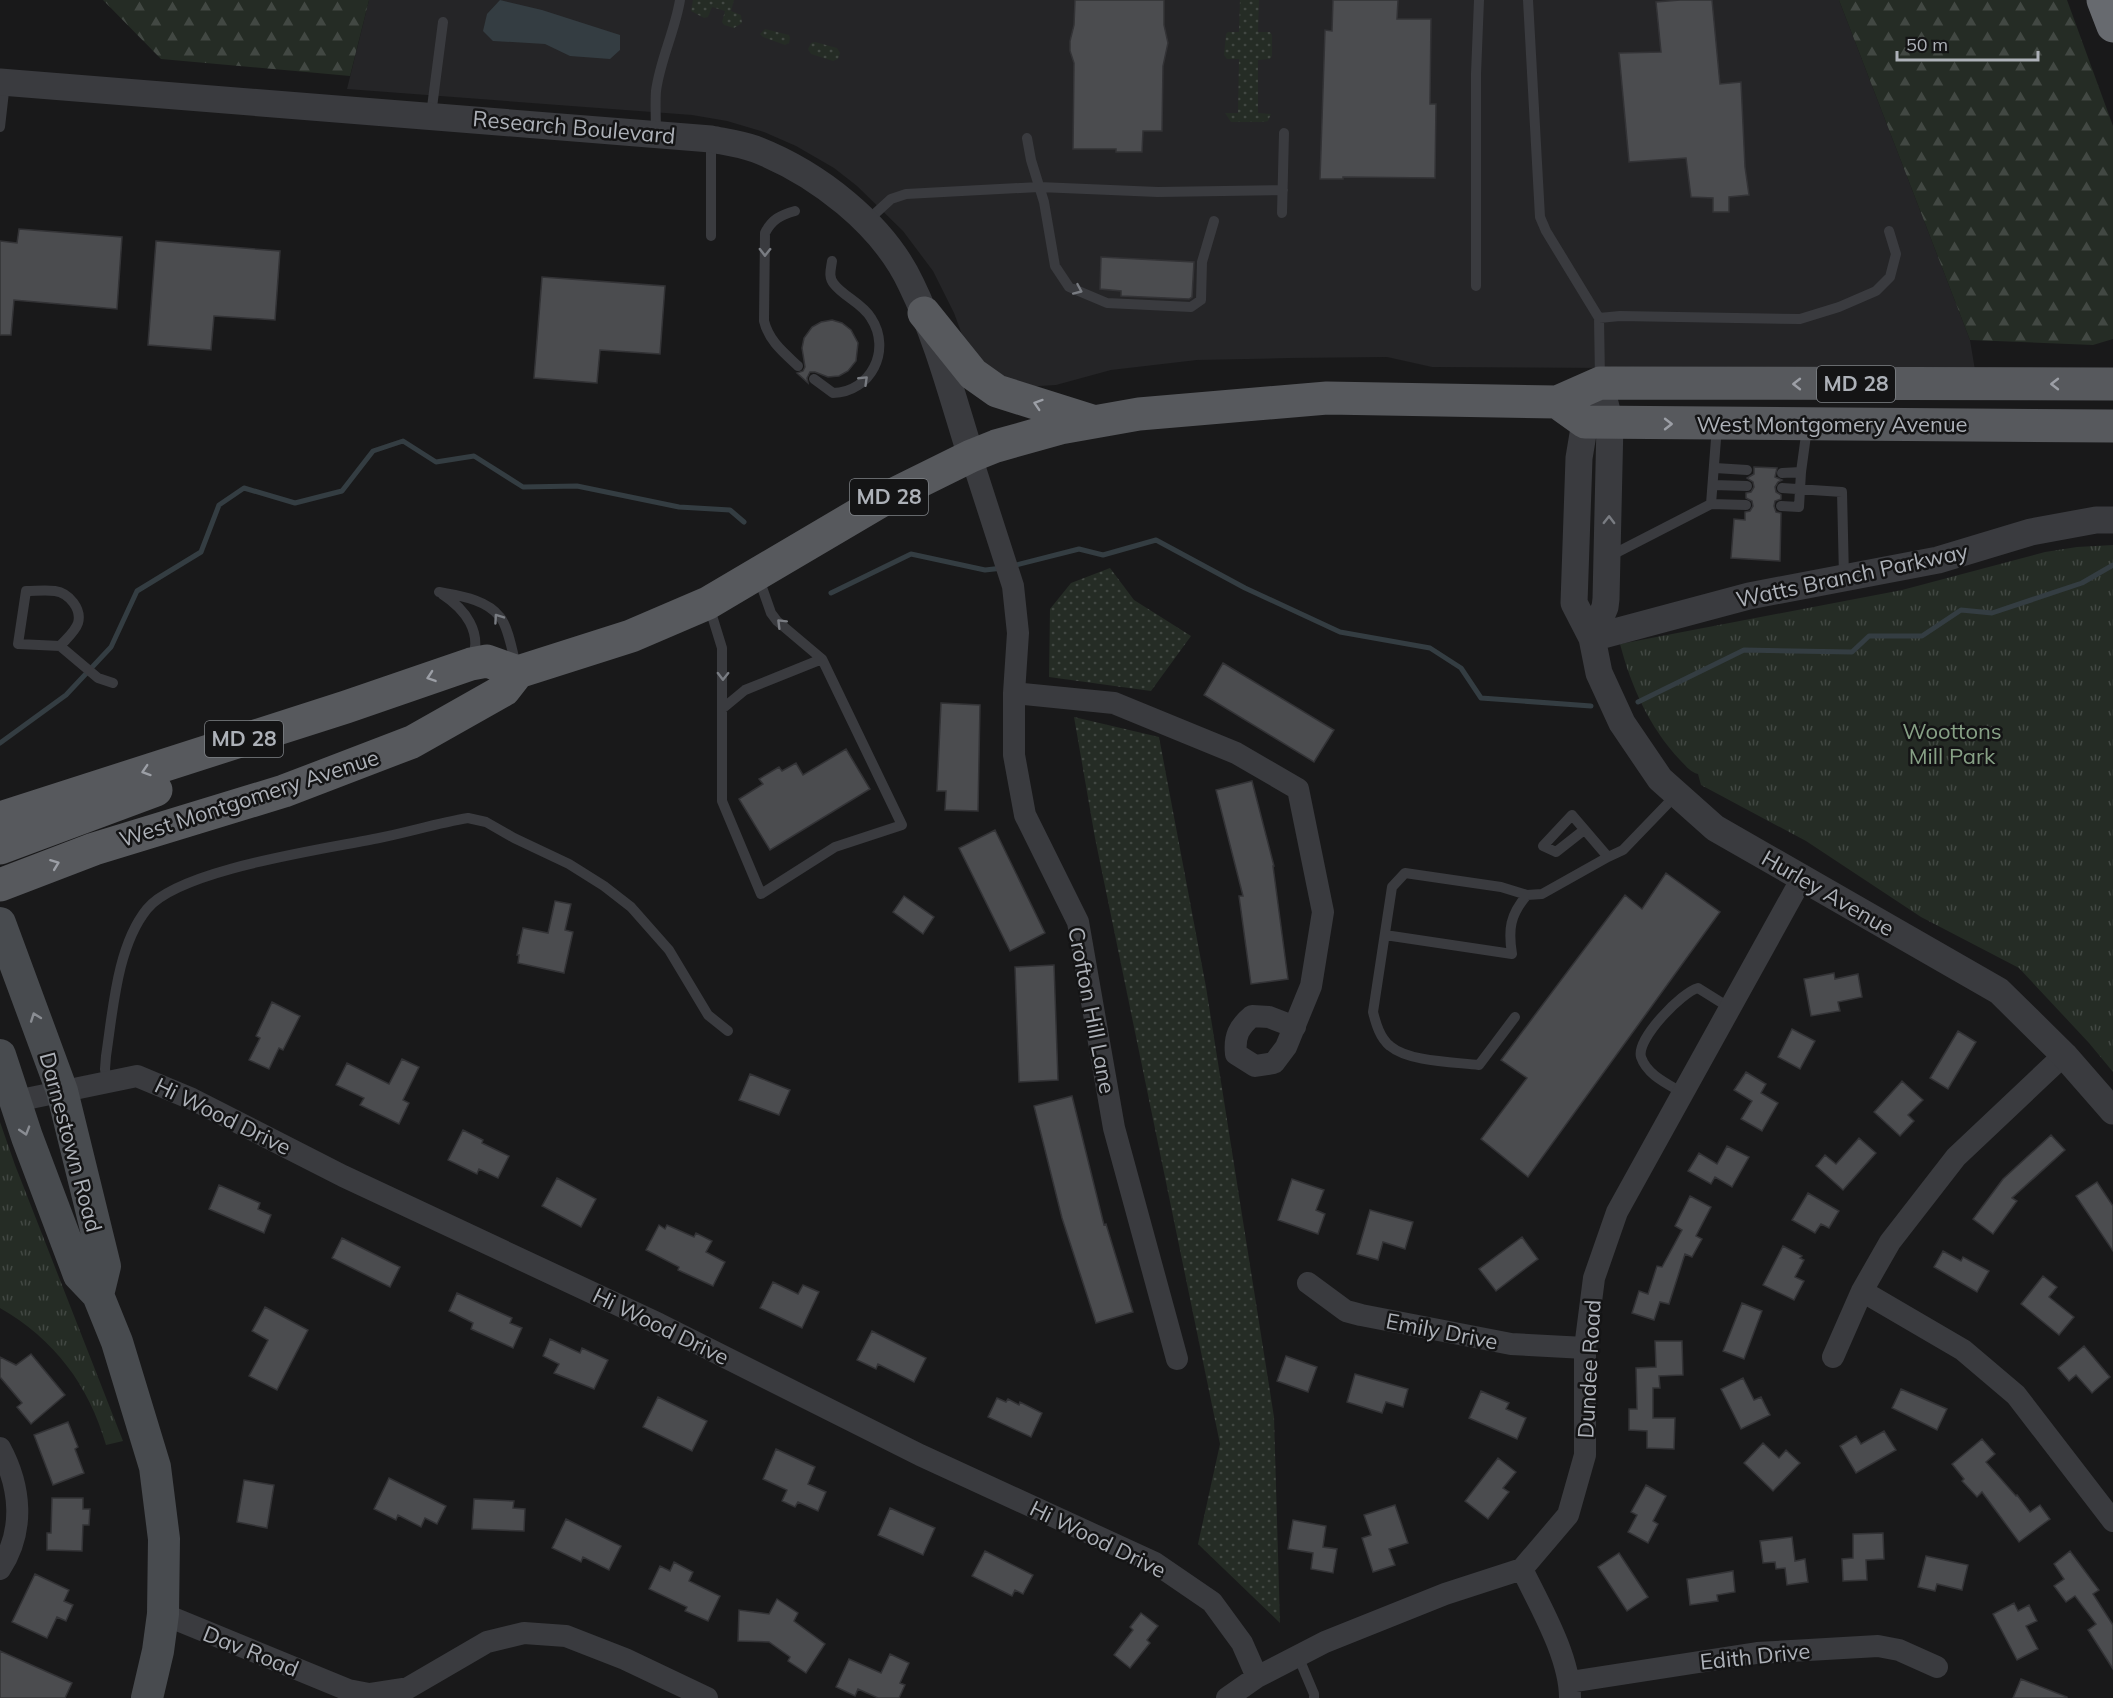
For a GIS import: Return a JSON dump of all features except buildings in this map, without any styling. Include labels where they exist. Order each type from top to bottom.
[{"type":"highway","points":[[2103,0],[2113,26]]},
{"type":"main road","points":[[924,313],[973,374],[997,391],[1094,421]]},
{"type":"main road","name":"West Montgomery Avenue","points":[[0,885],[94,849],[284,791],[412,742],[504,690],[518,672],[632,636],[708,603],[886,498],[971,456],[996,446],[1060,428],[1149,413],[1327,398],[1557,402],[1600,383],[2113,384]]},
{"type":"main road","points":[[1557,402],[1598,423]]},
{"type":"main road","name":"West Montgomery Avenue","points":[[1598,423],[2113,426]]},
{"type":"main road","name":"MD 28","points":[[0,818],[471,664],[487,661],[518,672]]},
{"type":"main road","points":[[0,848],[182,781],[266,732]]},
{"type":"main road","name":"Darnestown Road","points":[[0,923],[62,1091],[105,1266],[98,1295]]},
{"type":"main road","name":"Darnestown Road","points":[[0,1055],[27,1137],[79,1275],[98,1295],[117,1342],[155,1467],[164,1539],[163,1614],[158,1651],[147,1698]]},
{"type":"street","name":"Research Boulevard","points":[[2,82],[656,134],[711,139],[754,149],[795,167],[850,206],[867,221],[905,274],[924,313],[971,456]]},
{"type":"street","name":"Hurley Avenue","points":[[1592,638],[1605,607],[1608,557],[1598,423],[1600,383]]},
{"type":"street","name":"Hurley Avenue","points":[[1598,423],[1579,458],[1574,603],[1592,638],[1599,673],[1622,723],[1660,778],[1716,828],[1999,992],[2064,1055],[2113,1111]]},
{"type":"street","name":"Crofton Hill Lane","points":[[971,456],[1013,586],[1018,633],[1014,693],[1014,755],[1025,814],[1078,922],[1114,1128],[1177,1359]]},
{"type":"street","name":"Watts Branch Parkway","points":[[1592,638],[1749,596],[1938,560],[2031,532],[2096,520],[2113,520]]},
{"type":"street","points":[[1014,693],[1114,703],[1236,753],[1298,789],[1323,912],[1311,986],[1295,1027]]},
{"type":"street","name":"Dundee Road","points":[[1522,1569],[1568,1515],[1585,1455],[1585,1348],[1594,1278],[1617,1212],[1802,878]]},
{"type":"street","points":[[1833,1357],[1862,1291],[1890,1242],[1956,1157],[2064,1055]]},
{"type":"street","name":"Hi Wood Drive","points":[[16,1101],[137,1076],[192,1099],[343,1176],[659,1324],[920,1455],[1155,1563],[1212,1602],[1242,1643],[1257,1677]]},
{"type":"street","name":"Emily Drive","points":[[1308,1282],[1346,1311],[1361,1315],[1511,1344],[1585,1348]]},
{"type":"street","points":[[1862,1291],[1963,1350],[2016,1395],[2113,1521]]},
{"type":"street","points":[[0,1448],[9,1464],[16,1490],[18,1512],[16,1537],[0,1569]]},
{"type":"street","points":[[1227,1698],[1257,1677],[1325,1642],[1445,1594],[1522,1569],[1550,1626],[1570,1690]]},
{"type":"street","name":"Dav Road","points":[[163,1614],[263,1657],[348,1690],[369,1694],[408,1688],[487,1642],[525,1634],[566,1636],[625,1659],[707,1698]]},
{"type":"street","name":"Edith Drive","points":[[1570,1690],[1757,1653],[1878,1646],[1899,1650],[1937,1667]]},
{"type":"lane","points":[[656,134],[656,91],[680,0]]},
{"type":"lane","points":[[1476,286],[1476,74],[1479,0]]},
{"type":"lane","points":[[1528,0],[1540,217],[1546,231],[1599,318],[1600,383]]},
{"type":"lane","points":[[431,116],[443,22]]},
{"type":"lane","points":[[0,127],[2,82]]},
{"type":"lane","points":[[1282,213],[1284,133]]},
{"type":"lane","points":[[1027,138],[1044,202],[1055,266],[1069,287],[1107,303],[1191,306],[1201,300],[1202,262],[1214,221]]},
{"type":"lane","points":[[711,139],[711,236]]},
{"type":"lane","points":[[867,221],[891,200],[906,194],[1039,188],[1168,192],[1282,190]]},
{"type":"lane","points":[[795,211],[779,216],[769,224],[765,233],[764,321],[774,344],[798,366]]},
{"type":"lane","points":[[1599,318],[1620,316],[1800,319],[1839,307],[1876,291],[1890,277],[1896,254],[1889,231]]},
{"type":"lane","points":[[814,379],[833,393],[852,390],[865,381],[877,360],[879,344],[877,330],[862,306],[834,284],[830,276],[832,261]]},
{"type":"lane","points":[[1712,504],[1718,424]]},
{"type":"lane","points":[[1781,506],[1799,507],[1807,424]]},
{"type":"lane","points":[[1715,468],[1747,470]]},
{"type":"lane","points":[[1782,473],[1801,472]]},
{"type":"lane","points":[[1713,485],[1747,486]]},
{"type":"lane","points":[[1782,488],[1842,492],[1844,578]]},
{"type":"lane","points":[[1608,557],[1712,504],[1746,505]]},
{"type":"lane","points":[[708,603],[722,640],[722,801],[761,894],[835,847],[902,825],[822,660],[777,621],[771,613],[757,574]]},
{"type":"lane","points":[[60,646],[74,631],[79,621],[77,608],[71,599],[57,591],[26,591],[18,644],[60,646],[98,678],[113,683]]},
{"type":"lane","points":[[471,664],[475,653],[472,623],[454,602],[439,592],[468,597],[489,607],[501,618],[518,672]]},
{"type":"lane","points":[[722,710],[745,690],[822,660]]},
{"type":"lane","points":[[1515,1017],[1479,1065],[1413,1056],[1390,1046],[1378,1030],[1373,1012],[1392,887],[1405,873],[1501,887],[1527,895],[1542,894],[1623,850],[1678,794]]},
{"type":"lane","points":[[107,1082],[106,1056],[126,948],[139,919],[160,897],[188,881],[240,867],[468,818],[486,822],[569,864],[604,886],[631,907],[669,950],[708,1014],[728,1030]]},
{"type":"lane","points":[[1584,830],[1608,857]]},
{"type":"lane","points":[[1385,935],[1512,954],[1509,935],[1512,921],[1517,907],[1527,895]]},
{"type":"lane","points":[[1683,1093],[1659,1079],[1647,1067],[1640,1055],[1642,1042],[1677,1000],[1690,990],[1698,988],[1730,1008]]},
{"type":"lane","points":[[1298,1656],[1314,1698]]},
{"type":"shaded area","points":[[369,0],[1839,0],[1970,340],[1975,370],[1432,367],[1387,357],[1290,358],[1197,360],[1111,370],[1056,385],[1023,387],[1007,382],[967,348],[954,313],[933,271],[903,231],[857,186],[834,168],[796,146],[764,132],[727,121],[692,115],[347,89]]},
{"type":"shaded area","points":[[500,0],[542,10],[620,35],[620,50],[610,59],[570,56],[545,44],[493,41],[483,31],[487,14]]},
{"type":"green space","points":[[103,0],[369,0],[350,76],[161,59]]},
{"type":"green space","points":[[693,0],[734,0],[731,11],[741,15],[742,23],[734,28],[724,25],[722,22],[725,11],[712,7],[708,17],[704,18],[691,11]]},
{"type":"green space","points":[[1240,0],[1259,0],[1258,32],[1270,32],[1272,35],[1272,56],[1270,59],[1258,60],[1258,113],[1271,114],[1268,121],[1264,122],[1231,122],[1225,113],[1238,113],[1239,59],[1227,59],[1224,55],[1226,34],[1239,32]]},
{"type":"green space","points":[[1839,0],[2067,0],[2113,126],[2113,339],[2093,345],[1970,340]]},
{"type":"green space","points":[[765,29],[789,35],[789,43],[785,45],[763,37],[760,34]]},
{"type":"green space","points":[[811,43],[837,48],[840,53],[838,59],[833,61],[811,54],[808,49]]},
{"type":"green space","name":"Woottons Mill Park","points":[[2113,545],[2113,1072],[2019,968],[1921,917],[1806,841],[1701,785],[1698,774],[1680,760],[1650,720],[1630,675],[1620,644],[1902,590],[2045,552]]},
{"type":"green space","points":[[1110,568],[1134,600],[1191,636],[1151,691],[1049,677],[1050,609],[1071,583]]},
{"type":"green space","points":[[1074,717],[1159,737],[1206,987],[1274,1417],[1280,1623],[1198,1544],[1220,1444],[1095,838]]},
{"type":"green space","points":[[0,1122],[123,1441],[106,1445],[90,1403],[67,1366],[37,1334],[0,1308]]},
{"type":"waterway","points":[[0,743],[66,695],[111,647],[137,591],[201,552],[219,505],[244,488],[295,503],[342,491],[373,451],[403,441],[436,462],[474,456],[523,487],[577,486],[679,507],[730,510],[744,522]]},
{"type":"waterway","points":[[1012,566],[1079,549],[1103,555],[1156,540],[1245,588],[1340,632],[1430,648],[1461,668],[1481,698],[1591,706]]},
{"type":"waterway","points":[[831,593],[911,554],[985,570],[1003,568]]},
{"type":"waterway","points":[[1638,702],[1744,650],[1852,652],[1869,636],[1922,636],[1961,610],[1992,613],[2082,583],[2113,565]]}]
